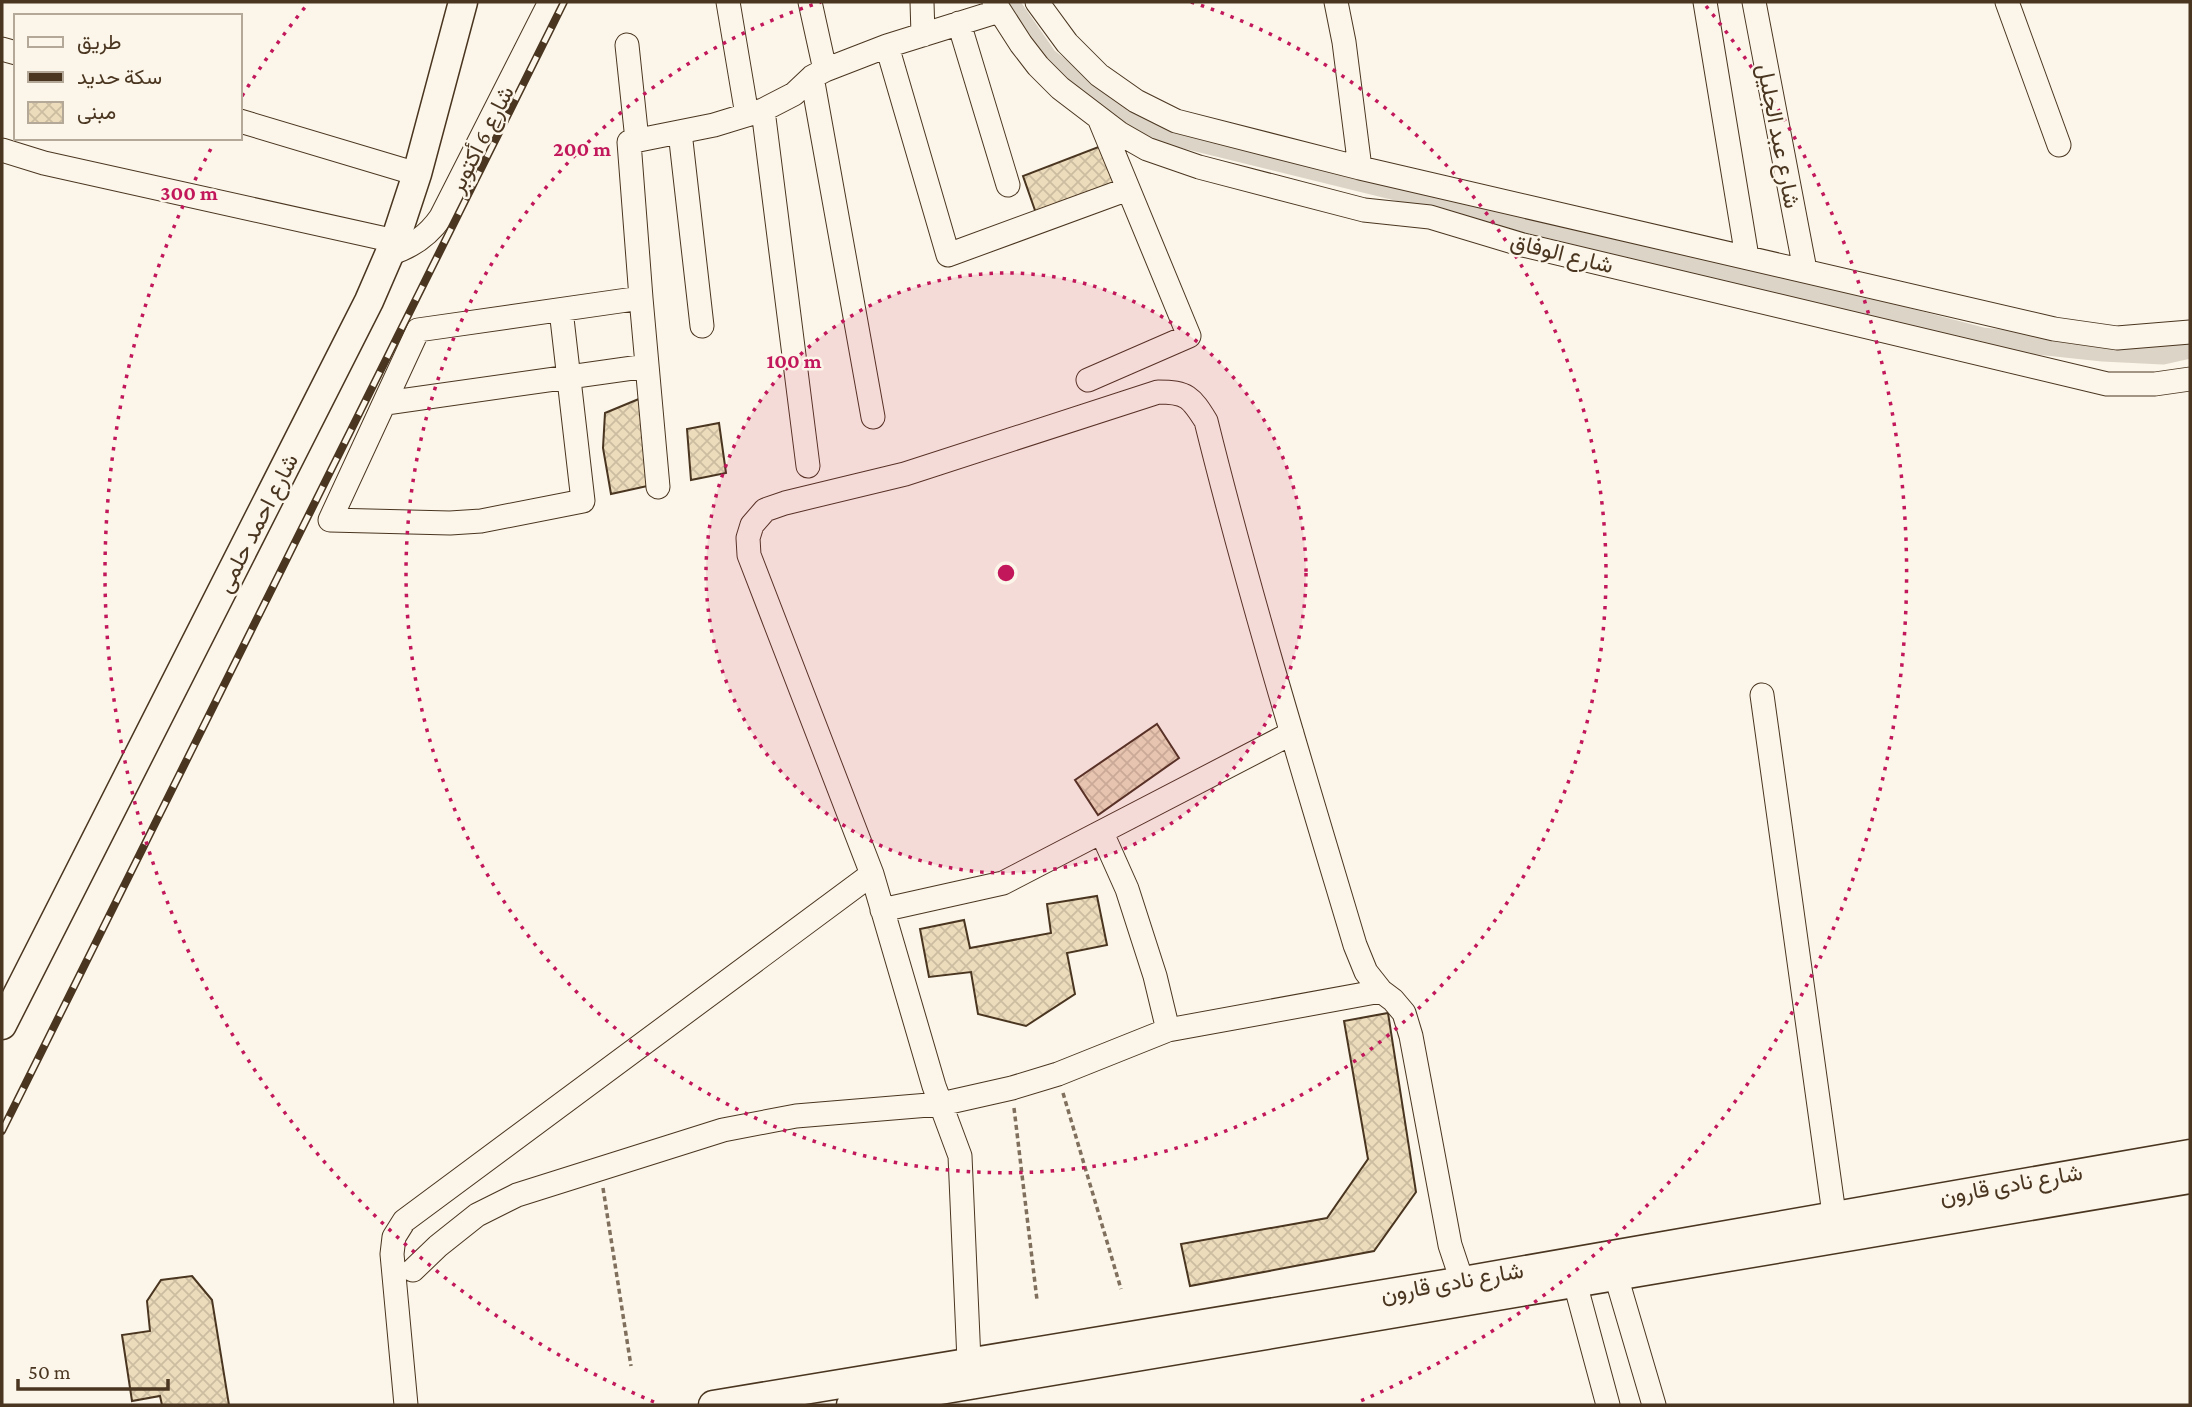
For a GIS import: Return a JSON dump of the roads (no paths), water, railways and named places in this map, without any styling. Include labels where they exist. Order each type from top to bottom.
[{"type":"main road","name":"شارع احمد حلمى","points":[[2,1025],[239,555],[343,356],[392,248],[417,174],[463,2]]},
{"type":"main road","name":"شارع نادى قارون","points":[[851,1405],[1464,1291],[1834,1214],[2190,1154]]},
{"type":"main road","name":"شارع نادى قارون","points":[[713,1405],[968,1361],[1464,1291],[1575,1283],[2190,1179]]},
{"type":"street","name":"شارع 6 أكتوبر","points":[[392,248],[419,241],[442,217],[550,2]]},
{"type":"street","points":[[728,2],[755,113],[808,466]]},
{"type":"street","points":[[810,2],[873,417]]},
{"type":"street","points":[[922,2],[923,35]]},
{"type":"street","name":"شارع الوفاق","points":[[1037,2],[1067,43],[1099,75],[1146,106],[1176,121],[1360,168],[2054,329],[2117,338],[2190,332]]},
{"type":"street","points":[[1336,2],[1344,42],[1360,168]]},
{"type":"street","points":[[1705,2],[1747,257]]},
{"type":"street","name":"شارع عبد الجليل","points":[[1754,2],[1805,270]]},
{"type":"street","points":[[2007,2],[2059,145]]},
{"type":"street","points":[[658,487],[629,142],[755,113],[794,94],[819,74],[959,23],[996,6]]},
{"type":"street","name":"شارع الوفاق","points":[[996,6],[1038,66],[1060,88],[1119,133],[1147,149],[1199,167],[1364,211],[1430,217],[1523,245],[2107,384],[2155,384],[2190,379]]},
{"type":"street","points":[[959,23],[1007,186]]},
{"type":"street","points":[[627,45],[637,140]]},
{"type":"street","points":[[887,47],[948,255],[1128,189]]},
{"type":"street","points":[[1088,380],[1189,336],[1098,118]]},
{"type":"street","points":[[242,122],[417,174]]},
{"type":"street","points":[[680,132],[702,326]]},
{"type":"street","points":[[2,150],[44,163],[392,248]]},
{"type":"street","points":[[561,310],[583,501],[481,521],[450,523],[330,520],[418,330],[641,298]]},
{"type":"street","points":[[386,402],[647,366]]},
{"type":"street","points":[[968,1361],[960,1156],[934,1086],[872,874],[749,555],[748,538],[752,525],[765,510],[905,474],[1158,392],[1180,392],[1196,404],[1206,421],[1241,560],[1355,945],[1366,972],[1404,1013],[1411,1036],[1450,1245],[1464,1291]]},
{"type":"street","points":[[1762,695],[1834,1214]]},
{"type":"street","points":[[882,910],[1003,883],[1292,733]]},
{"type":"street","points":[[1102,833],[1127,888],[1155,975],[1168,1030]]},
{"type":"street","points":[[406,1405],[392,1254],[394,1237],[404,1221],[872,874]]},
{"type":"street","points":[[413,1270],[477,1215],[517,1195],[723,1130],[796,1116],[941,1104],[1012,1088],[1058,1074],[1168,1030],[1381,991]]},
{"type":"street","points":[[1616,1276],[1654,1405]]},
{"type":"street","points":[[1575,1283],[1608,1405]]},
{"type":"waterway","points":[[1008,2],[1047,58],[1136,126],[1750,277],[1982,338],[2103,351],[2163,354],[2190,348]]},
{"type":"railway","points":[[2,1131],[564,2]]}]
